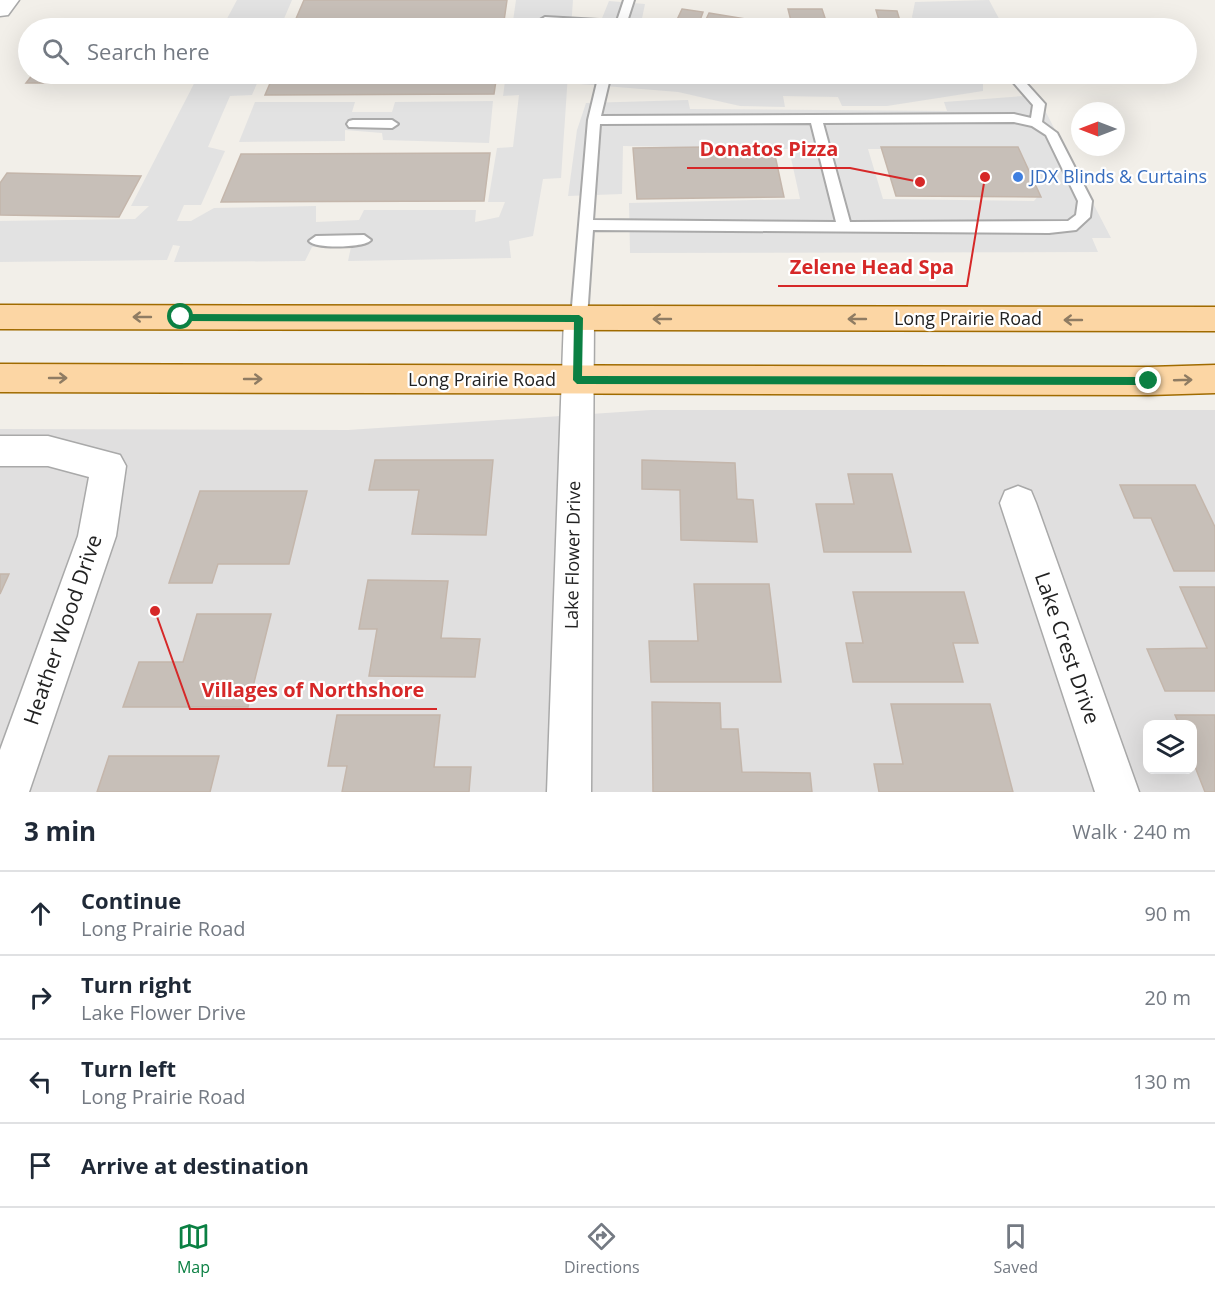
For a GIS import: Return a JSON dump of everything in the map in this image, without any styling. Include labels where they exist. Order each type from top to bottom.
[{"type":"main road","name":"Long Prairie Road","points":[[0,317],[1215,319]]},
{"type":"main road","name":"Long Prairie Road","points":[[0,378],[1149,381],[1215,379]]},
{"type":"street","points":[[0,10],[8,0]]},
{"type":"street","name":"Lake Flower Drive","points":[[569,792],[579,318]]},
{"type":"street","name":"Heather Wood Drive","points":[[0,451],[48,451],[108,466],[97,536],[7,792]]},
{"type":"street","name":"Lake Crest Drive","points":[[1018,503],[1117,792]]},
{"type":"lane","points":[[623,18],[629,0]]},
{"type":"lane","points":[[579,318],[594,120],[603,84]]},
{"type":"lane","points":[[1021,84],[1039,104],[1036,123]]},
{"type":"lane","points":[[585,225],[1049,228],[1071,226],[1083,217],[1085,201],[1051,133],[1036,123],[1014,118],[594,120]]},
{"type":"lane","points":[[816,119],[844,226]]},
{"type":"lane","points":[[353,124],[392,124]]},
{"type":"lane","points":[[316,241],[364,240]]},
{"type":"shaded area","points":[[237,0],[292,0],[284,18],[227,18]]},
{"type":"shaded area","points":[[516,0],[573,0],[572,18],[513,18]]},
{"type":"shaded area","points":[[989,0],[999,18],[912,18],[915,2]]},
{"type":"shaded area","points":[[609,1],[645,4],[642,18],[602,18]]},
{"type":"shaded area","points":[[194,84],[257,84],[252,95],[230,96],[208,147],[225,151],[201,205],[184,205],[177,221],[191,221],[214,208],[316,206],[316,222],[359,220],[364,210],[476,210],[475,222],[499,217],[505,202],[488,202],[497,148],[513,147],[519,95],[503,96],[505,84],[567,84],[561,178],[543,179],[533,236],[509,241],[511,258],[348,261],[351,247],[312,247],[305,261],[174,262],[180,246],[173,245],[167,260],[0,262],[0,221],[135,219],[149,206],[131,206]]},
{"type":"shaded area","points":[[580,84],[983,84],[983,91],[887,106],[842,106],[838,97],[783,96],[785,107],[740,106],[678,92]]},
{"type":"shaded area","points":[[1037,95],[1111,238],[1092,238],[1098,252],[630,253],[629,203],[800,199],[789,149],[623,146],[622,194],[568,196],[577,130],[586,103],[688,100],[690,109],[947,111],[944,102]],"holes":[[[868,149],[1016,149],[1040,194],[1034,201],[883,199]]]},
{"type":"shaded area","points":[[493,101],[489,143],[383,140],[382,133],[345,130],[345,141],[239,142],[255,102],[355,102],[352,112],[392,112],[395,102]]},
{"type":"shaded area","points":[[651,410],[1215,410],[1215,792],[0,792],[0,429],[348,430]]},
{"type":"building","points":[[304,0],[507,0],[504,18],[296,18]]},
{"type":"building","points":[[682,9],[703,12],[701,18],[678,18]]},
{"type":"building","points":[[788,9],[822,9],[825,18],[790,18]]},
{"type":"building","points":[[876,10],[897,11],[899,18],[878,18]]},
{"type":"building","points":[[709,13],[739,18],[707,18]]},
{"type":"building","points":[[270,84],[496,84],[494,94],[265,95]]},
{"type":"building","points":[[773,146],[784,197],[637,199],[633,148]]},
{"type":"building","points":[[881,147],[1018,147],[1041,197],[896,196]]},
{"type":"building","points":[[490,153],[484,201],[221,202],[241,154]]},
{"type":"building","points":[[7,173],[141,176],[119,217],[0,215],[0,183]]},
{"type":"building","points":[[375,460],[493,460],[486,535],[412,534],[419,490],[369,490]]},
{"type":"building","points":[[642,460],[735,463],[737,499],[753,500],[757,542],[681,540],[680,490],[642,489]]},
{"type":"building","points":[[848,474],[892,474],[911,552],[824,552],[816,504],[854,504]]},
{"type":"building","points":[[1120,485],[1195,485],[1215,527],[1215,571],[1174,571],[1151,518],[1134,518]]},
{"type":"building","points":[[200,491],[307,491],[289,564],[218,564],[212,583],[169,583]]},
{"type":"building","points":[[0,574],[9,574],[0,594]]},
{"type":"building","points":[[368,580],[448,581],[441,638],[480,639],[475,677],[369,676],[377,629],[359,629]]},
{"type":"building","points":[[694,584],[769,584],[781,682],[651,682],[649,641],[698,641]]},
{"type":"building","points":[[1180,587],[1215,587],[1215,691],[1165,691],[1147,649],[1207,648]]},
{"type":"building","points":[[853,592],[964,592],[978,643],[953,643],[963,682],[853,682],[846,643],[863,643]]},
{"type":"building","points":[[197,614],[271,614],[248,707],[123,707],[139,662],[183,662]]},
{"type":"building","points":[[652,702],[720,703],[721,729],[738,729],[742,772],[810,773],[812,792],[653,792]]},
{"type":"building","points":[[891,704],[990,704],[1013,792],[879,792],[874,764],[903,764]]},
{"type":"building","points":[[337,715],[440,715],[434,767],[471,767],[469,792],[342,792],[347,766],[328,766]]},
{"type":"building","points":[[1175,715],[1215,715],[1215,792],[1205,792],[1197,772],[1197,720],[1177,720]]},
{"type":"building","points":[[109,756],[219,756],[210,792],[97,792]]},
{"type":"place","name":"Zelene Head Spa","points":[[985,177]]},
{"type":"place","name":"JDX Blinds & Curtains","points":[[1018,177]]},
{"type":"place","name":"Donatos Pizza","points":[[920,182]]},
{"type":"place","name":"Villages of Northshore","points":[[155,611]]},
{"type":"route","points":[[181,317],[579,318],[577,380],[1149,381]]}]
